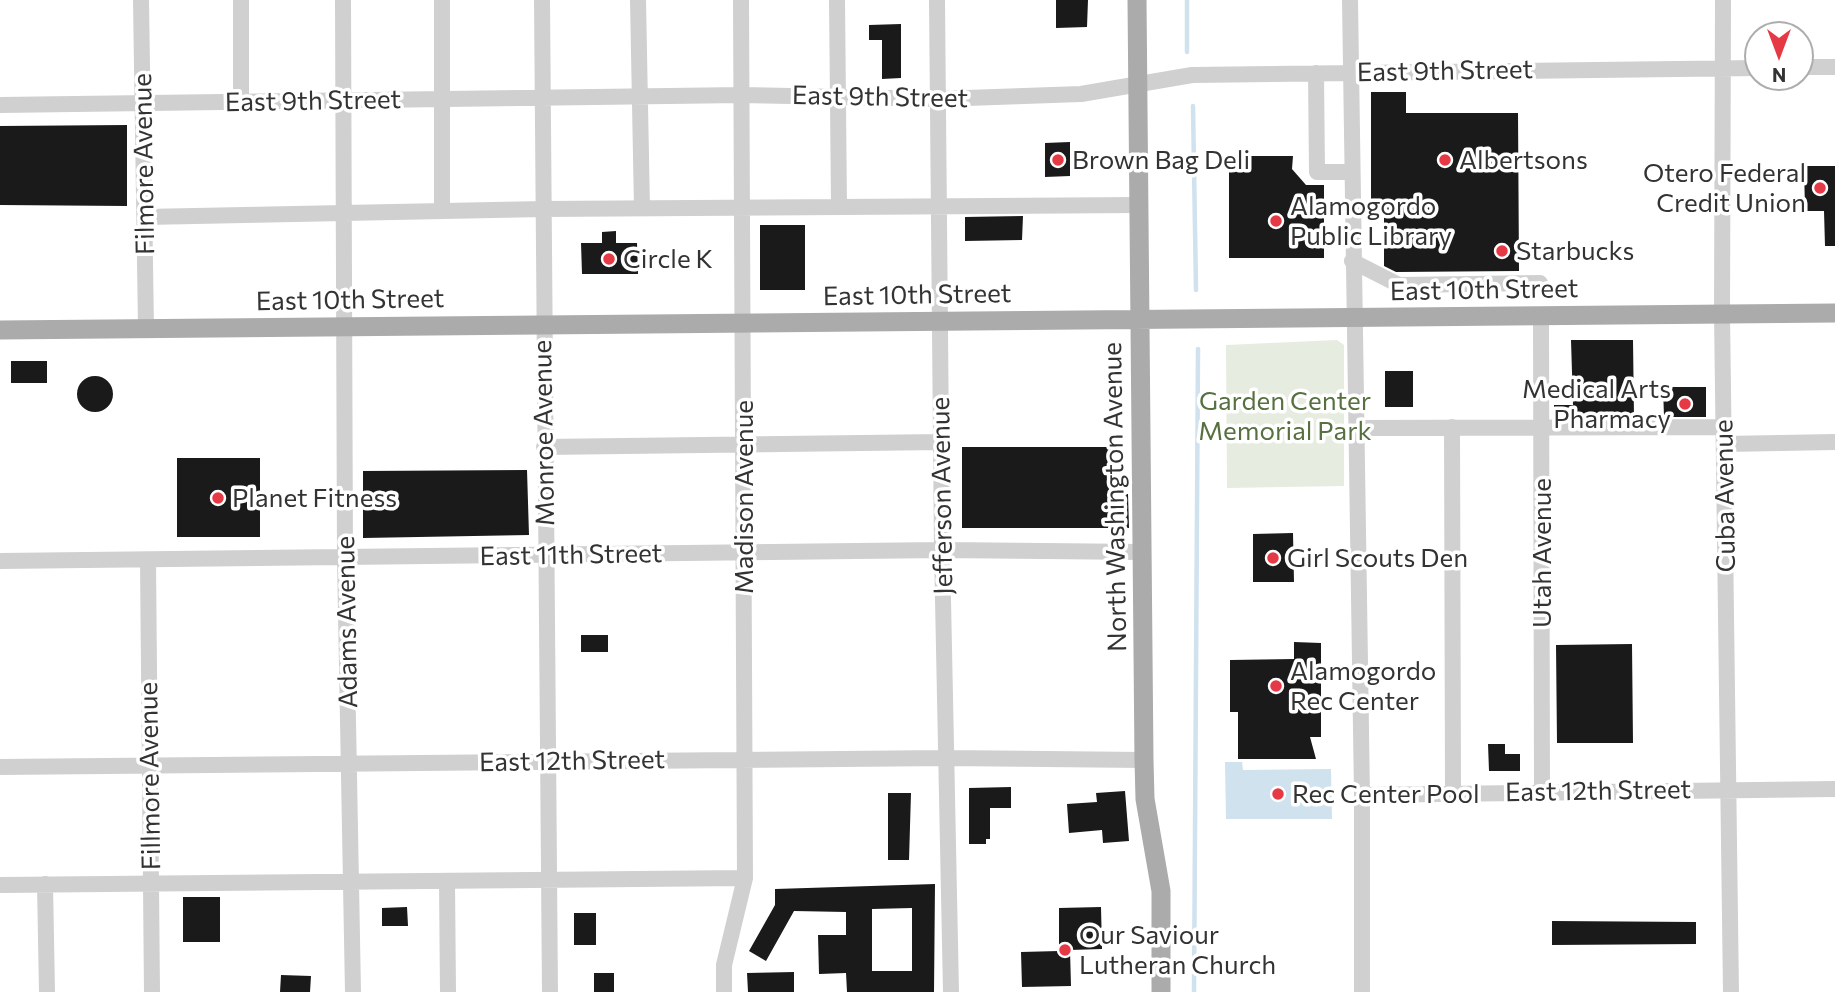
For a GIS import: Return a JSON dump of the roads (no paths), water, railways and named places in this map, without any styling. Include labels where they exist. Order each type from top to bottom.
[{"type":"main road","name":"North Washington Avenue","points":[[1137,0],[1144,760],[1145,799],[1161,891],[1161,992]]},
{"type":"main road","name":"East 10th Street","points":[[0,330],[1835,313]]},
{"type":"street","name":"Filmore Avenue","points":[[141,0],[146,328]]},
{"type":"street","points":[[240,102],[241,0]]},
{"type":"street","name":"Adams Avenue","points":[[343,0],[345,558],[353,992]]},
{"type":"street","points":[[442,0],[442,211]]},
{"type":"street","name":"Monroe Avenue","points":[[542,0],[542,325],[550,992]]},
{"type":"street","points":[[638,0],[642,208]]},
{"type":"street","name":"Madison Avenue","points":[[724,992],[724,965],[745,878],[741,0]]},
{"type":"street","points":[[837,0],[839,206]]},
{"type":"street","name":"Jefferson Avenue","points":[[937,0],[942,550],[951,992]]},
{"type":"street","points":[[1350,0],[1362,794],[1362,992]]},
{"type":"street","name":"Cuba Avenue","points":[[1723,0],[1722,314],[1731,992]]},
{"type":"street","points":[[1814,68],[1835,67]]},
{"type":"street","name":"East 9th Street","points":[[0,105],[742,95],[938,99],[1081,94],[1138,82],[1192,75],[1744,68]]},
{"type":"street","points":[[1316,73],[1317,172],[1352,172]]},
{"type":"street","points":[[145,217],[742,206],[1139,205]]},
{"type":"street","points":[[1352,261],[1399,285],[1541,283]]},
{"type":"street","name":"Utah Avenue","points":[[1541,316],[1542,791]]},
{"type":"street","points":[[1452,427],[1453,793]]},
{"type":"street","points":[[1355,428],[1724,427]]},
{"type":"street","points":[[544,447],[942,442]]},
{"type":"street","points":[[1725,444],[1835,442]]},
{"type":"street","name":"East 11th Street","points":[[0,561],[942,550],[1142,552]]},
{"type":"street","name":"Fillmore Avenue","points":[[148,561],[152,992]]},
{"type":"street","name":"East 12th Street","points":[[0,767],[746,759],[1144,760]]},
{"type":"street","name":"East 12th Street","points":[[1362,794],[1835,789]]},
{"type":"street","points":[[0,885],[152,882],[352,884],[745,878]]},
{"type":"street","points":[[447,882],[448,992]]},
{"type":"street","points":[[45,884],[47,992]]},
{"type":"water","name":"Rec Center Pool","points":[[1225,762],[1242,762],[1243,770],[1331,769],[1332,819],[1226,819]]},
{"type":"waterway","points":[[1187,0],[1187,52]]},
{"type":"waterway","points":[[1193,106],[1196,290]]},
{"type":"waterway","points":[[1194,992],[1198,349]]},
{"type":"place","name":"Brown Bag Deli","points":[[1058,160]]},
{"type":"place","name":"Albertsons","points":[[1445,160]]},
{"type":"place","name":"Otero Federal Credit Union","points":[[1820,188]]},
{"type":"place","name":"Alamogordo Public Library","points":[[1276,221]]},
{"type":"place","name":"Starbucks","points":[[1502,251]]},
{"type":"place","name":"Circle K","points":[[609,259]]},
{"type":"place","name":"Medical Arts Pharmacy","points":[[1685,404]]},
{"type":"place","name":"Planet Fitness","points":[[218,498]]},
{"type":"place","name":"Girl Scouts Den","points":[[1273,558]]},
{"type":"place","name":"Alamogordo Rec Center","points":[[1276,686]]},
{"type":"place","name":"Rec Center Pool","points":[[1278,794]]},
{"type":"place","name":"Our Saviour Lutheran Church","points":[[1065,950]]},
{"type":"park label","name":"Garden Center Memorial Park","points":[[1285,416]]}]
